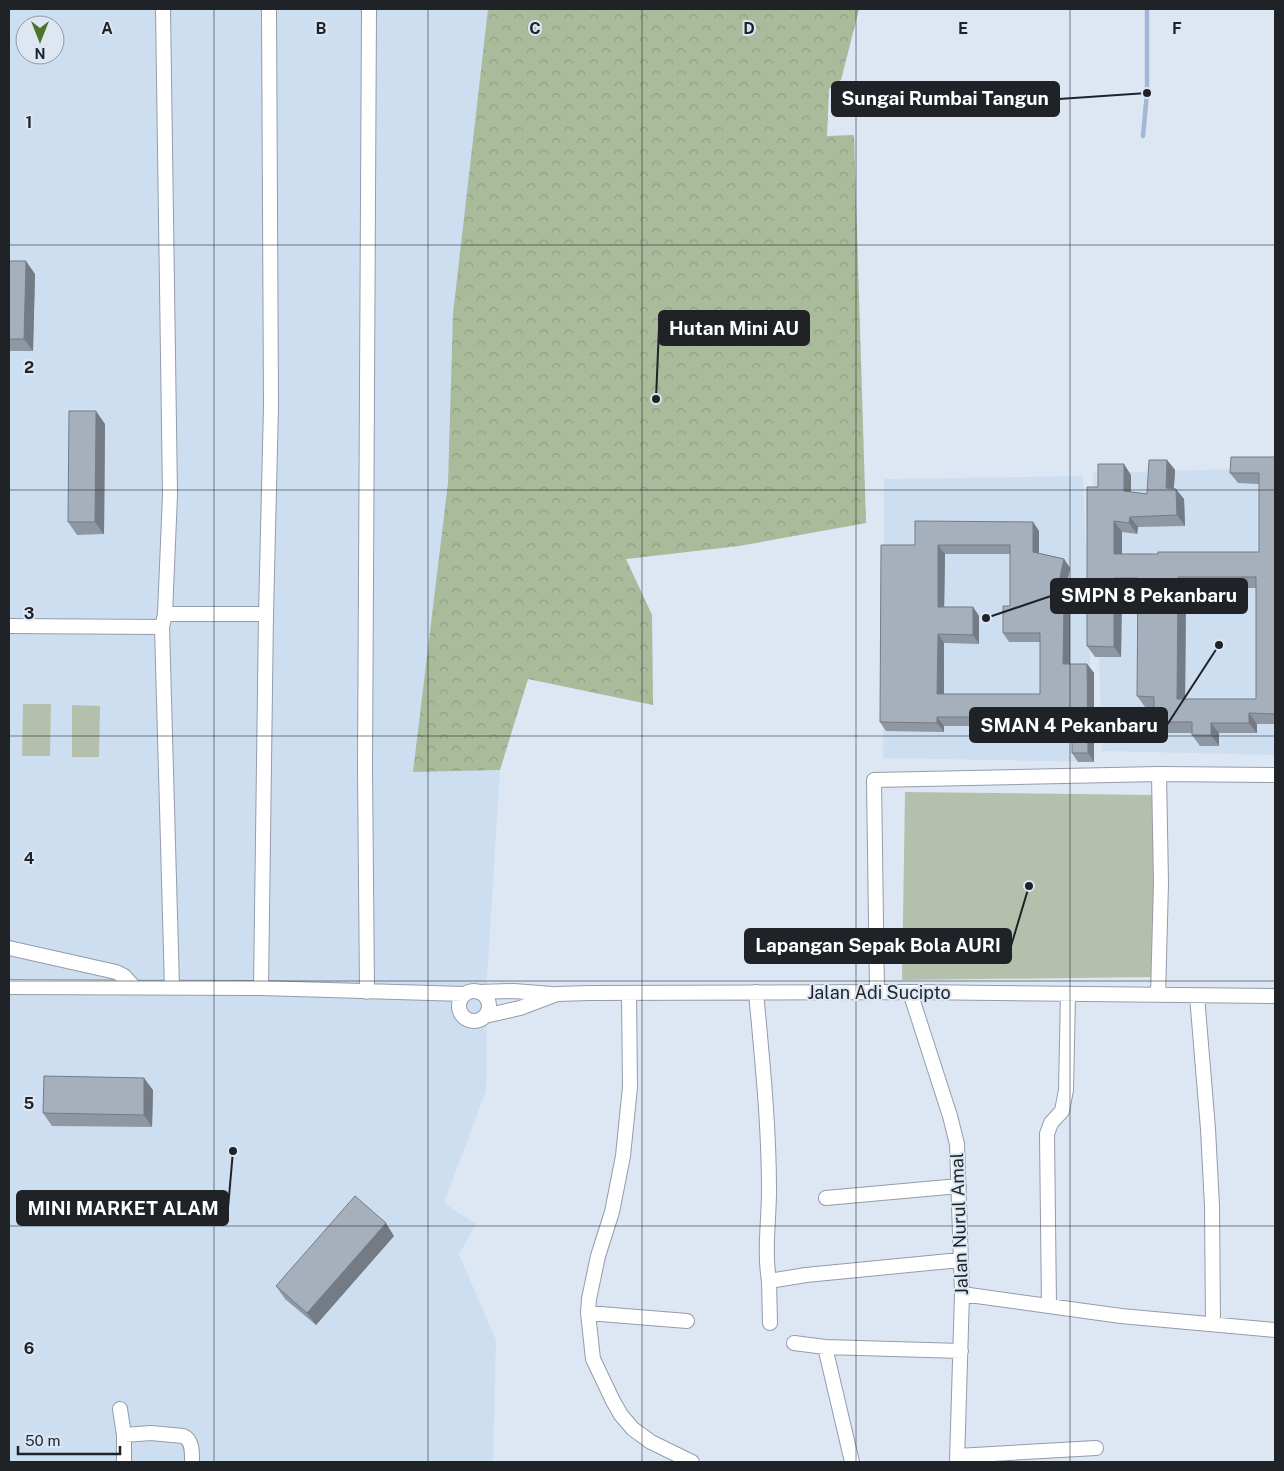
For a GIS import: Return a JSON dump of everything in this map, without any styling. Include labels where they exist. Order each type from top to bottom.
[{"type":"street","points":[[163,9],[170,495],[164,620],[172,988]]},
{"type":"street","points":[[261,988],[270,406],[269,9]]},
{"type":"street","points":[[366,992],[365,758],[369,9]]},
{"type":"street","points":[[9,626],[266,614]]},
{"type":"street","points":[[877,992],[874,780],[1159,774],[1275,775]]},
{"type":"street","points":[[1158,995],[1161,883],[1159,774]]},
{"type":"street","points":[[9,948],[116,972],[124,976],[134,987]]},
{"type":"street","points":[[9,988],[261,988],[366,992],[471,993],[514,991],[557,994]]},
{"type":"street","points":[[756,992],[767,1110],[769,1191],[767,1267],[770,1323]]},
{"type":"street","name":"Jalan Adi Sucipto","points":[[485,1016],[520,1008],[557,994],[910,992],[1275,996]]},
{"type":"street","name":"Jalan Nurul Amal","points":[[910,992],[950,1116],[956,1144],[962,1294],[957,1459]]},
{"type":"street","points":[[471,993],[486,998],[489,1007],[485,1016],[473,1022],[463,1017],[460,1013],[459,1003],[471,993]]},
{"type":"street","points":[[629,993],[630,1087],[623,1156],[612,1212],[592,1281],[588,1313],[593,1358],[621,1415],[633,1429],[650,1442],[692,1462]]},
{"type":"street","points":[[1049,1306],[1047,1134],[1051,1123],[1062,1111],[1066,1090],[1068,994]]},
{"type":"street","points":[[1197,996],[1212,1206],[1213,1324]]},
{"type":"street","points":[[826,1198],[959,1186]]},
{"type":"street","points":[[769,1281],[806,1275],[960,1260]]},
{"type":"street","points":[[962,1294],[1122,1316],[1275,1330]]},
{"type":"street","points":[[588,1313],[687,1321]]},
{"type":"street","points":[[794,1343],[825,1347],[961,1351]]},
{"type":"street","points":[[825,1347],[852,1462]]},
{"type":"street","points":[[120,1409],[124,1435],[124,1462]]},
{"type":"street","points":[[124,1435],[151,1433],[183,1436],[190,1443],[192,1462]]},
{"type":"street","points":[[957,1459],[1096,1448]]},
{"type":"shaded area","points":[[9,9],[859,9],[841,80],[829,89],[827,136],[854,135],[866,523],[739,546],[625,559],[652,615],[653,705],[528,679],[500,770],[487,979],[486,1091],[444,1203],[476,1224],[459,1254],[496,1340],[493,1462],[9,1462]]},
{"type":"shaded area","points":[[1275,468],[1275,755],[1102,751],[1093,473]]},
{"type":"shaded area","points":[[1083,476],[1094,762],[883,758],[884,479]]},
{"type":"green space","points":[[488,9],[859,9],[841,80],[829,89],[827,136],[854,135],[866,523],[739,546],[626,559],[652,615],[653,705],[528,679],[500,770],[413,772],[448,483],[453,314]]},
{"type":"green space","points":[[23,704],[51,704],[50,756],[22,756]]},
{"type":"green space","points":[[72,705],[100,706],[99,757],[72,757]]},
{"type":"green space","points":[[905,792],[1154,795],[1154,977],[902,980]]},
{"type":"building","points":[[9,261],[26,261],[24,339],[9,339]]},
{"type":"building","points":[[69,411],[96,411],[95,522],[68,522]]},
{"type":"building","points":[[1231,457],[1275,457],[1275,714],[1249,713],[1249,723],[1211,723],[1211,735],[1192,735],[1192,722],[1154,722],[1154,697],[1137,696],[1138,578],[1114,578],[1114,647],[1087,646],[1087,487],[1098,487],[1098,464],[1124,464],[1124,491],[1147,494],[1149,460],[1167,460],[1166,488],[1176,489],[1177,515],[1130,517],[1129,523],[1114,521],[1114,554],[1259,552],[1259,473],[1230,473]],"holes":[[[1178,577],[1256,577],[1256,699],[1177,699]]]},
{"type":"building","points":[[915,521],[1033,522],[1033,552],[1064,559],[1055,600],[1064,600],[1063,664],[1087,664],[1088,753],[1072,753],[1072,722],[1040,722],[1040,717],[996,717],[996,727],[982,727],[982,717],[937,717],[937,723],[880,722],[881,545],[915,545]],"holes":[[[938,545],[1010,545],[1010,606],[1003,606],[1003,633],[1040,633],[1040,694],[937,694],[938,634],[973,635],[973,607],[938,607]]]},
{"type":"building","points":[[44,1076],[144,1078],[144,1115],[43,1113]]},
{"type":"building","points":[[355,1196],[386,1223],[307,1313],[276,1286]]},
{"type":"waterway","points":[[1143,136],[1147,93],[1147,9]]},
{"type":"place","name":"Sungai Rumbai Tangun","points":[[1147,93]]},
{"type":"place","name":"Hutan Mini AU","points":[[656,399]]},
{"type":"place","name":"SMPN 8 Pekanbaru","points":[[986,618]]},
{"type":"place","name":"SMAN 4 Pekanbaru","points":[[1219,645]]},
{"type":"place","name":"Lapangan Sepak Bola AURI","points":[[1029,886]]},
{"type":"place","name":"MINI MARKET ALAM","points":[[233,1151]]}]
